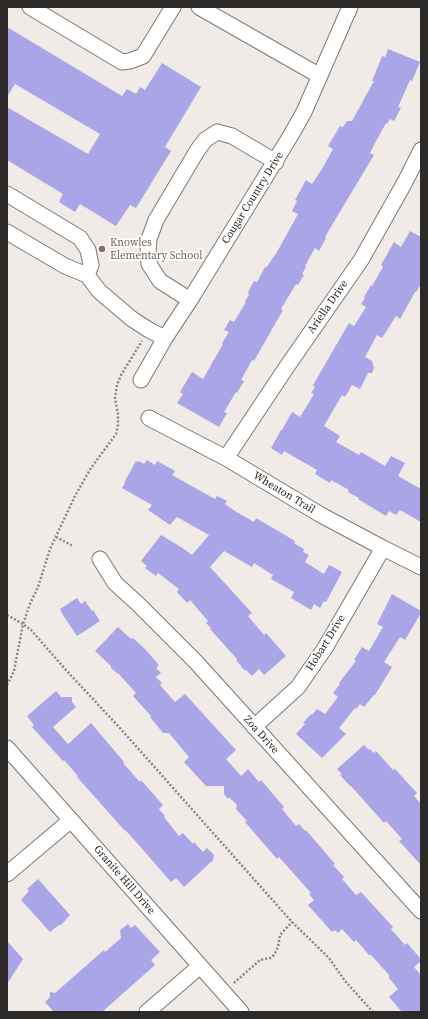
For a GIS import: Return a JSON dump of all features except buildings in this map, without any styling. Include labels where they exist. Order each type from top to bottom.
[{"type":"street","points":[[30,7],[122,62],[130,61],[143,56],[173,7]]},
{"type":"street","points":[[199,7],[320,76]]},
{"type":"street","name":"Cougar Country Drive","points":[[141,380],[165,338],[292,135],[304,112],[350,7]]},
{"type":"street","points":[[190,300],[160,281],[149,264],[148,239],[156,220],[197,151],[205,140],[217,132],[232,136],[276,162]]},
{"type":"street","name":"Ariella Drive","points":[[226,458],[361,260],[405,182],[421,150]]},
{"type":"street","points":[[7,194],[80,238],[88,250],[90,257],[91,265],[87,275]]},
{"type":"street","points":[[7,232],[66,266],[87,275],[99,291],[132,319],[165,338]]},
{"type":"street","name":"Wheaton Trail","points":[[149,418],[226,458],[321,515],[421,567]]},
{"type":"street","name":"Hobart Drive","points":[[254,727],[298,687],[325,648],[383,548]]},
{"type":"street","name":"Zoa Drive","points":[[100,559],[115,583],[196,662],[421,911]]},
{"type":"street","name":"Granite Hill Drive","points":[[7,748],[241,1012]]},
{"type":"street","points":[[7,874],[71,820]]},
{"type":"street","points":[[147,1012],[200,966]]},
{"type":"path","points":[[7,685],[14,671],[23,624],[38,587],[50,549],[91,468],[116,434],[118,425],[118,414],[115,398],[117,385],[120,375],[142,341]]},
{"type":"path","points":[[56,536],[73,546]]},
{"type":"path","points":[[7,616],[31,630],[292,922],[329,958],[345,981],[373,1012]]},
{"type":"path","points":[[234,983],[260,960],[270,958],[274,955],[278,947],[280,935],[292,922]]},
{"type":"place","name":"Knowles Elementary School","points":[[102,249]]}]
